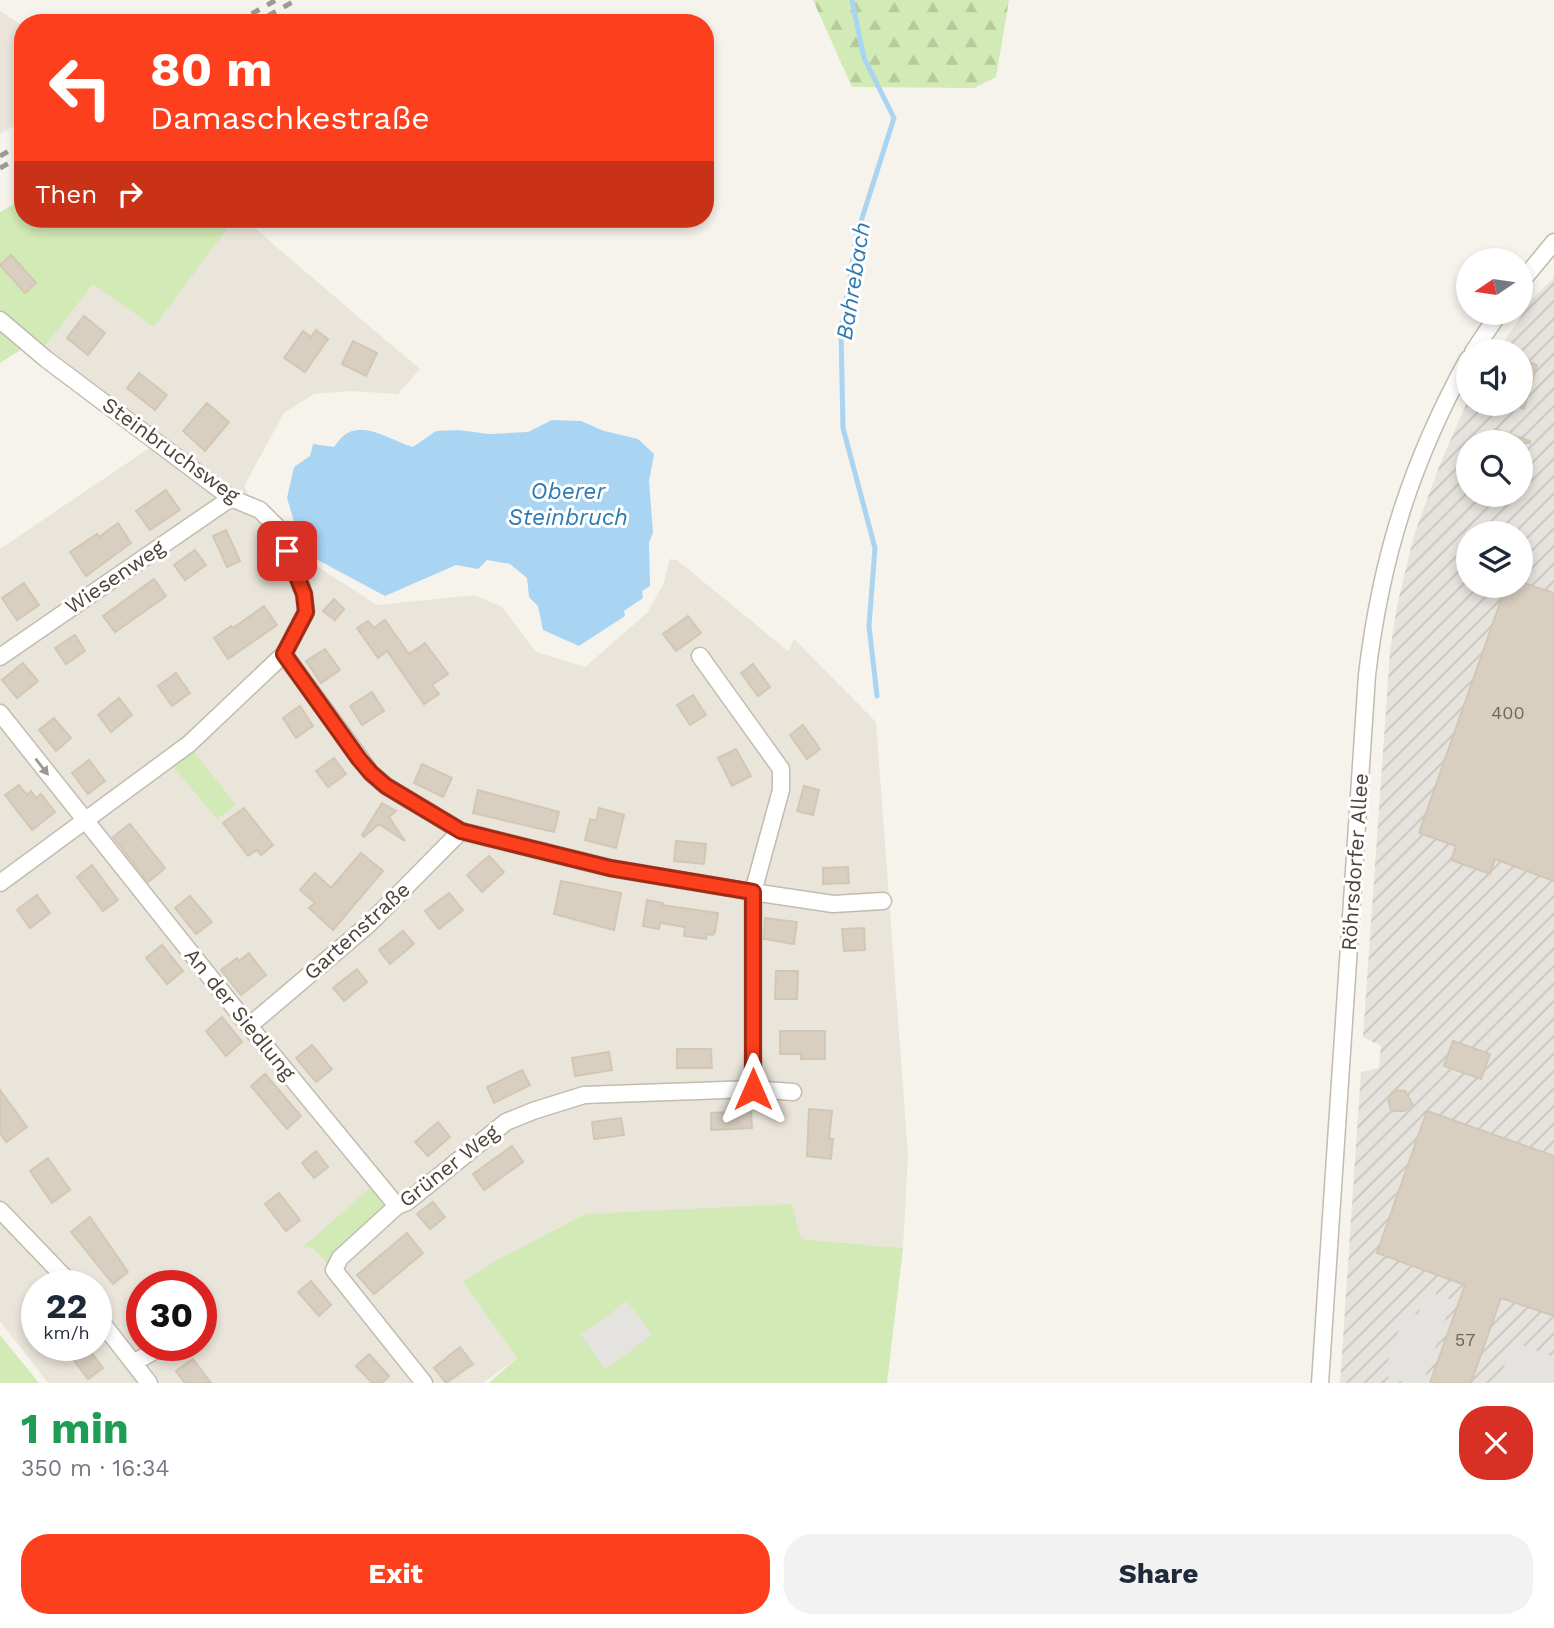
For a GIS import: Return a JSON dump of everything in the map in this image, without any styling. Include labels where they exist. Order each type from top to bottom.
[{"type":"street","points":[[1533,267],[1554,242]]},
{"type":"street","name":"Steinbruchsweg","points":[[0,320],[46,359],[231,498],[260,510],[279,529],[304,594],[306,612],[284,654],[189,744],[0,883]]},
{"type":"street","name":"Röhrsdorfer Allee","points":[[1320,1383],[1367,675],[1372,634],[1387,557],[1411,479],[1427,438],[1456,382]]},
{"type":"street","name":"Wiesenweg","points":[[0,657],[231,498]]},
{"type":"street","points":[[284,654],[371,773],[386,786],[461,831],[610,868],[753,892],[833,904],[883,901]]},
{"type":"street","points":[[700,656],[781,769],[781,790],[753,892],[753,1089]]},
{"type":"street","name":"An der Siedlung","points":[[0,713],[249,1026],[397,1206]]},
{"type":"street","name":"Gartenstraße","points":[[249,1026],[368,925],[461,831]]},
{"type":"street","name":"Grüner Weg","points":[[424,1383],[334,1270],[340,1258],[397,1206],[407,1202],[506,1122],[584,1095],[753,1089],[793,1092]]},
{"type":"street","points":[[0,1210],[58,1270]]},
{"type":"street","points":[[112,1334],[149,1383]]},
{"type":"shaded area","points":[[0,11],[14,20],[14,126],[0,134]]},
{"type":"shaded area","points":[[213,228],[256,228],[420,369],[398,394],[350,391],[314,394],[284,413],[244,486],[288,567],[306,559],[377,605],[475,595],[502,607],[536,652],[585,667],[647,613],[663,585],[670,559],[677,560],[788,651],[794,639],[876,722],[908,1155],[903,1248],[585,1214],[495,1261],[463,1282],[517,1358],[483,1383],[48,1383],[31,1361],[112,1361],[112,1270],[21,1270],[21,1348],[0,1321],[0,549],[164,438],[45,346],[93,283]]},
{"type":"shaded area","points":[[1554,278],[1554,1383],[1340,1383],[1361,1072],[1379,1068],[1381,1046],[1363,1037],[1390,652],[1397,606],[1414,535],[1461,416],[1533,416],[1533,339],[1506,339],[1514,326],[1533,326],[1533,298]]},
{"type":"shaded area","points":[[1426,1291],[1452,1300],[1423,1383],[1406,1383],[1383,1375],[1406,1310],[1418,1315]]},
{"type":"shaded area","points":[[627,1301],[652,1335],[605,1369],[581,1335]]},
{"type":"shaded area","points":[[1513,1342],[1554,1357],[1554,1383],[1498,1383]]},
{"type":"green space","points":[[813,0],[1009,0],[996,77],[974,88],[852,87]]},
{"type":"green space","points":[[14,204],[14,228],[227,228],[154,327],[93,284],[45,346],[36,340],[0,363],[0,212]]},
{"type":"green space","points":[[192,749],[236,805],[217,819],[172,765]]},
{"type":"green space","points":[[377,1182],[397,1206],[334,1270],[313,1248],[303,1247]]},
{"type":"green space","points":[[792,1204],[801,1239],[903,1248],[887,1383],[489,1383],[517,1358],[463,1282],[495,1261],[585,1214]]},
{"type":"green space","points":[[0,1335],[39,1383],[0,1383]]},
{"type":"water","name":"Oberer Steinbruch","points":[[552,420],[581,421],[604,431],[638,439],[654,454],[649,481],[653,533],[649,542],[650,586],[642,591],[643,598],[624,611],[625,616],[579,646],[543,630],[538,606],[529,597],[527,578],[510,564],[487,560],[478,569],[456,565],[385,596],[303,552],[287,498],[294,467],[310,456],[313,444],[334,447],[346,434],[362,430],[413,447],[436,431],[458,430],[489,434],[528,432]]},
{"type":"building","points":[[11,255],[36,283],[25,293],[0,265]]},
{"type":"building","points":[[84,316],[105,333],[88,355],[67,338]]},
{"type":"building","points":[[316,330],[328,339],[305,372],[284,358],[303,331],[311,337]]},
{"type":"building","points":[[353,341],[377,353],[366,376],[342,364]]},
{"type":"building","points":[[139,373],[167,395],[155,410],[127,388]]},
{"type":"building","points":[[207,403],[229,422],[205,451],[183,431]]},
{"type":"building","points":[[166,490],[180,510],[150,530],[136,511]]},
{"type":"building","points":[[118,523],[131,543],[86,576],[70,552],[97,534],[99,537]]},
{"type":"building","points":[[226,530],[240,561],[227,567],[213,536]]},
{"type":"building","points":[[195,550],[206,565],[185,580],[174,565]]},
{"type":"building","points":[[154,579],[166,596],[115,632],[103,616]]},
{"type":"building","points":[[24,583],[39,605],[17,620],[2,598]]},
{"type":"building","points":[[1533,586],[1554,593],[1554,881],[1495,859],[1490,874],[1451,860],[1456,846],[1419,833],[1502,598],[1533,598]]},
{"type":"building","points":[[334,599],[344,609],[335,620],[323,611]]},
{"type":"building","points":[[264,606],[277,625],[228,659],[214,638]]},
{"type":"building","points":[[688,616],[701,633],[676,651],[663,634]]},
{"type":"building","points":[[385,620],[409,654],[425,643],[448,674],[432,685],[439,694],[424,704],[387,651],[378,658],[357,628],[368,621],[374,628]]},
{"type":"building","points":[[75,635],[85,651],[66,664],[55,648]]},
{"type":"building","points":[[325,649],[340,670],[321,683],[306,661]]},
{"type":"building","points":[[23,663],[38,681],[17,698],[2,680]]},
{"type":"building","points":[[753,664],[770,687],[758,696],[741,673]]},
{"type":"building","points":[[176,673],[190,693],[172,706],[158,686]]},
{"type":"building","points":[[372,692],[384,711],[362,725],[350,706]]},
{"type":"building","points":[[693,695],[706,715],[690,725],[677,705]]},
{"type":"building","points":[[119,698],[132,715],[111,732],[98,715]]},
{"type":"building","points":[[300,706],[313,726],[296,738],[283,718]]},
{"type":"building","points":[[54,718],[71,738],[56,751],[39,730]]},
{"type":"building","points":[[803,725],[820,749],[807,759],[790,735]]},
{"type":"building","points":[[736,749],[751,776],[732,786],[718,758]]},
{"type":"building","points":[[334,758],[346,774],[328,787],[316,771]]},
{"type":"building","points":[[89,760],[105,781],[88,794],[72,773]]},
{"type":"building","points":[[422,764],[452,778],[443,797],[414,783]]},
{"type":"building","points":[[19,785],[27,795],[31,791],[36,798],[41,794],[55,812],[32,830],[5,795]]},
{"type":"building","points":[[804,786],[819,790],[813,815],[797,811]]},
{"type":"building","points":[[478,790],[559,812],[554,832],[473,813]]},
{"type":"building","points":[[382,803],[396,811],[389,817],[405,841],[379,824],[364,837],[362,835]]},
{"type":"building","points":[[244,808],[273,845],[261,855],[257,850],[248,856],[223,823]]},
{"type":"building","points":[[599,808],[624,815],[616,848],[585,840],[590,819],[596,821]]},
{"type":"building","points":[[130,824],[165,868],[148,882],[113,837]]},
{"type":"building","points":[[676,841],[706,844],[704,864],[674,861]]},
{"type":"building","points":[[361,853],[383,871],[333,930],[309,908],[315,903],[300,890],[315,873],[331,888]]},
{"type":"building","points":[[489,856],[504,872],[482,892],[467,875]]},
{"type":"building","points":[[92,865],[118,900],[103,911],[77,877]]},
{"type":"building","points":[[848,867],[849,883],[823,884],[823,868]]},
{"type":"building","points":[[561,881],[621,893],[614,930],[554,914]]},
{"type":"building","points":[[449,893],[463,910],[439,929],[425,911]]},
{"type":"building","points":[[37,895],[50,913],[30,928],[17,910]]},
{"type":"building","points":[[190,896],[212,922],[196,934],[175,908]]},
{"type":"building","points":[[647,900],[663,903],[662,905],[718,913],[715,932],[713,935],[707,934],[706,939],[684,936],[685,927],[660,923],[659,929],[643,926]]},
{"type":"building","points":[[765,918],[797,922],[794,944],[764,939]]},
{"type":"building","points":[[864,928],[865,950],[844,951],[842,929]]},
{"type":"building","points":[[403,931],[414,944],[390,964],[379,950]]},
{"type":"building","points":[[162,945],[183,971],[167,984],[146,958]]},
{"type":"building","points":[[249,953],[266,975],[241,995],[221,970]]},
{"type":"building","points":[[357,969],[367,982],[344,1001],[333,988]]},
{"type":"building","points":[[776,971],[798,971],[797,999],[775,999]]},
{"type":"building","points":[[222,1017],[242,1042],[226,1056],[206,1031]]},
{"type":"building","points":[[780,1031],[825,1031],[825,1059],[801,1059],[801,1054],[780,1054]]},
{"type":"building","points":[[1453,1041],[1490,1054],[1481,1079],[1444,1066]]},
{"type":"building","points":[[312,1045],[332,1069],[316,1082],[296,1058]]},
{"type":"building","points":[[677,1049],[711,1049],[712,1068],[677,1068]]},
{"type":"building","points":[[609,1052],[612,1070],[575,1076],[572,1058]]},
{"type":"building","points":[[522,1070],[530,1085],[494,1103],[487,1087]]},
{"type":"building","points":[[265,1074],[301,1116],[287,1129],[251,1086]]},
{"type":"building","points":[[0,1090],[27,1127],[6,1142],[0,1133]]},
{"type":"building","points":[[1395,1090],[1405,1091],[1413,1105],[1404,1111],[1390,1108],[1388,1098]]},
{"type":"building","points":[[809,1109],[832,1111],[829,1139],[833,1139],[831,1159],[807,1156]]},
{"type":"building","points":[[751,1111],[752,1128],[711,1130],[711,1113]]},
{"type":"building","points":[[1427,1111],[1554,1156],[1554,1316],[1501,1298],[1471,1383],[1430,1383],[1465,1285],[1377,1253]]},
{"type":"building","points":[[621,1118],[624,1135],[594,1139],[592,1122]]},
{"type":"building","points":[[438,1122],[450,1137],[428,1156],[415,1142]]},
{"type":"building","points":[[512,1146],[523,1162],[484,1190],[473,1174]]},
{"type":"building","points":[[316,1151],[328,1167],[314,1178],[302,1163]]},
{"type":"building","points":[[48,1158],[70,1190],[52,1203],[30,1171]]},
{"type":"building","points":[[279,1193],[300,1220],[286,1231],[265,1204]]},
{"type":"building","points":[[433,1202],[445,1217],[430,1229],[417,1214]]},
{"type":"building","points":[[90,1217],[127,1270],[126,1274],[113,1284],[112,1270],[102,1270],[71,1232]]},
{"type":"building","points":[[407,1233],[423,1253],[374,1294],[357,1275]]},
{"type":"building","points":[[311,1281],[331,1305],[319,1316],[298,1292]]},
{"type":"building","points":[[460,1347],[473,1364],[446,1383],[434,1368]]},
{"type":"building","points":[[369,1354],[389,1376],[382,1383],[372,1383],[356,1366]]},
{"type":"building","points":[[74,1361],[98,1361],[103,1368],[88,1379]]},
{"type":"building","points":[[194,1361],[211,1383],[185,1383],[176,1371]]},
{"type":"waterway","name":"Bahrebach","points":[[852,0],[864,58],[894,118],[857,234],[841,331],[843,428],[875,548],[869,626],[877,696]]},
{"type":"railway","points":[[252,14],[276,0]]},
{"type":"railway","points":[[272,14],[296,0]]},
{"type":"railway","points":[[0,156],[14,148]]},
{"type":"railway","points":[[0,168],[14,160]]},
{"type":"route","points":[[287,551],[304,594],[306,612],[284,654],[359,759],[386,786],[461,831],[610,868],[753,892],[753,1089]]}]
